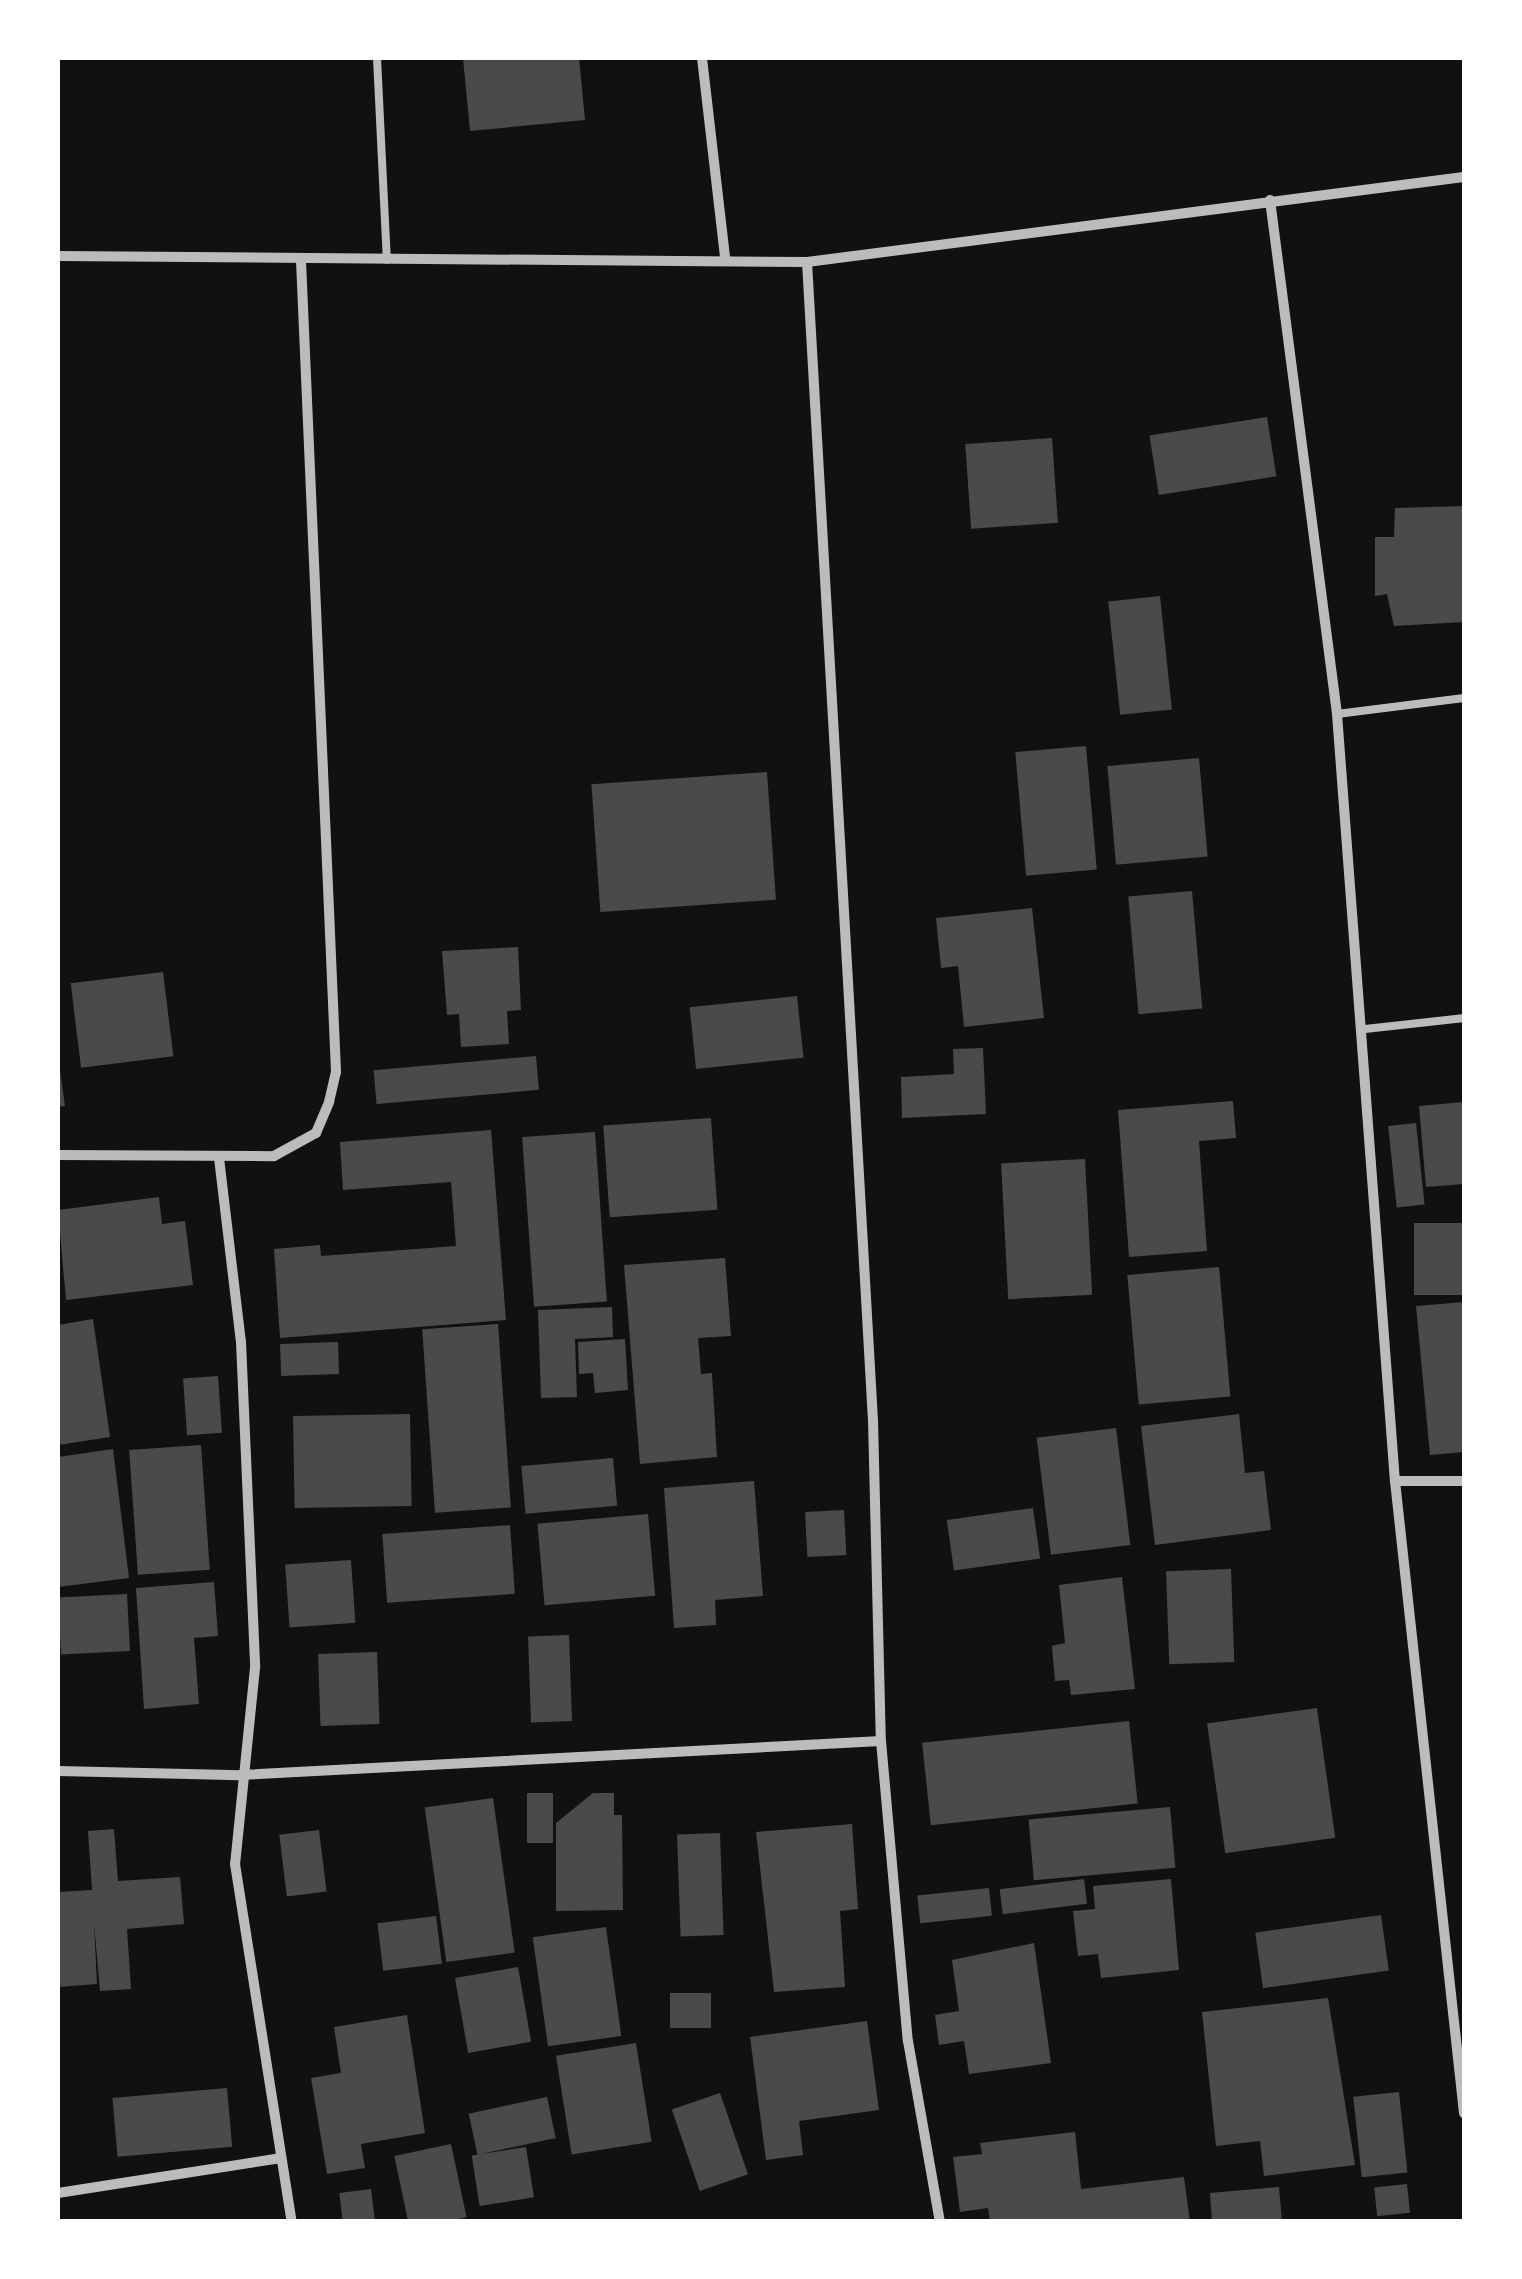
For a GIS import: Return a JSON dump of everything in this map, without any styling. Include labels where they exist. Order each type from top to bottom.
[{"type":"street","points":[[702,58],[725,258]]},
{"type":"street","points":[[58,256],[301,261],[725,258],[807,262],[1464,177]]},
{"type":"street","points":[[1270,200],[1337,714],[1365,1029],[1395,1481],[1464,2113]]},
{"type":"street","points":[[58,1155],[274,1156],[316,1133],[336,1072],[301,261]]},
{"type":"street","points":[[807,262],[873,1420],[882,1741],[908,2040],[940,2222]]},
{"type":"street","points":[[219,1158],[241,1342],[255,1668],[240,1775],[235,1864],[292,2222]]},
{"type":"street","points":[[1395,1481],[1464,1481]]},
{"type":"street","points":[[58,1771],[240,1775],[882,1741]]},
{"type":"street","points":[[58,2193],[281,2158]]},
{"type":"lane","points":[[376,58],[387,260]]},
{"type":"lane","points":[[1337,714],[1464,698]]},
{"type":"lane","points":[[1365,1029],[1464,1018]]},
{"type":"building","points":[[463,58],[579,58],[585,120],[470,131]]},
{"type":"building","points":[[1267,417],[1276,476],[1159,495],[1149,436]]},
{"type":"building","points":[[1052,438],[1058,523],[971,529],[965,444]]},
{"type":"building","points":[[1464,506],[1464,622],[1394,626],[1387,594],[1375,596],[1375,537],[1394,537],[1395,508]]},
{"type":"building","points":[[1160,596],[1172,709],[1120,715],[1108,601]]},
{"type":"building","points":[[1086,746],[1097,870],[1026,876],[1015,752]]},
{"type":"building","points":[[1199,758],[1208,857],[1116,865],[1107,766]]},
{"type":"building","points":[[767,772],[776,900],[600,912],[591,784]]},
{"type":"building","points":[[1192,891],[1202,1009],[1139,1014],[1128,897]]},
{"type":"building","points":[[1032,908],[1044,1018],[964,1027],[958,966],[941,968],[936,918]]},
{"type":"building","points":[[518,947],[521,1010],[507,1011],[509,1044],[461,1047],[459,1014],[447,1015],[442,951]]},
{"type":"building","points":[[163,972],[173,1056],[81,1068],[71,983]]},
{"type":"building","points":[[797,996],[803,1058],[696,1069],[690,1007]]},
{"type":"building","points":[[983,1048],[986,1114],[902,1118],[901,1077],[954,1074],[953,1049]]},
{"type":"building","points":[[536,1056],[539,1090],[377,1104],[374,1070]]},
{"type":"building","points":[[58,1057],[65,1106],[58,1107]]},
{"type":"building","points":[[1233,1101],[1236,1138],[1199,1141],[1207,1251],[1129,1257],[1118,1110]]},
{"type":"building","points":[[1464,1102],[1464,1184],[1426,1187],[1419,1106]]},
{"type":"building","points":[[711,1118],[717,1210],[610,1217],[603,1126]]},
{"type":"building","points":[[1416,1123],[1425,1205],[1397,1207],[1388,1126]]},
{"type":"building","points":[[491,1130],[506,1320],[280,1338],[274,1249],[320,1245],[321,1256],[456,1246],[451,1182],[343,1190],[340,1142]]},
{"type":"building","points":[[595,1132],[607,1302],[534,1307],[522,1137]]},
{"type":"building","points":[[1085,1159],[1092,1295],[1008,1299],[1001,1163]]},
{"type":"building","points":[[159,1197],[162,1224],[185,1221],[193,1285],[66,1300],[58,1210]]},
{"type":"building","points":[[1414,1223],[1464,1223],[1464,1295],[1414,1295]]},
{"type":"building","points":[[725,1258],[731,1336],[698,1338],[701,1374],[712,1373],[717,1457],[640,1464],[624,1265]]},
{"type":"building","points":[[1219,1267],[1230,1397],[1139,1405],[1127,1275]]},
{"type":"building","points":[[1464,1302],[1464,1452],[1430,1455],[1416,1306]]},
{"type":"building","points":[[612,1307],[613,1337],[575,1339],[577,1397],[541,1398],[538,1310]]},
{"type":"building","points":[[93,1319],[110,1437],[58,1445],[58,1325]]},
{"type":"building","points":[[498,1324],[511,1508],[435,1513],[422,1329]]},
{"type":"building","points":[[625,1339],[628,1390],[595,1393],[593,1373],[579,1374],[578,1342]]},
{"type":"building","points":[[338,1342],[339,1374],[281,1376],[280,1344]]},
{"type":"building","points":[[218,1376],[222,1433],[187,1435],[183,1378]]},
{"type":"building","points":[[410,1414],[412,1506],[295,1508],[293,1416]]},
{"type":"building","points":[[1239,1414],[1245,1473],[1264,1471],[1271,1530],[1155,1545],[1141,1426]]},
{"type":"building","points":[[1116,1428],[1130,1545],[1051,1555],[1037,1438]]},
{"type":"building","points":[[201,1445],[210,1570],[138,1575],[129,1450]]},
{"type":"building","points":[[113,1449],[129,1578],[58,1587],[58,1457]]},
{"type":"building","points":[[613,1458],[617,1506],[526,1514],[521,1466]]},
{"type":"building","points":[[754,1481],[763,1596],[715,1600],[716,1625],[674,1628],[664,1488]]},
{"type":"building","points":[[1033,1508],[1040,1559],[954,1571],[947,1520]]},
{"type":"building","points":[[844,1510],[846,1555],[807,1557],[805,1512]]},
{"type":"building","points":[[648,1514],[655,1596],[545,1605],[537,1524]]},
{"type":"building","points":[[510,1525],[515,1594],[387,1603],[382,1534]]},
{"type":"building","points":[[351,1560],[355,1623],[290,1627],[285,1565]]},
{"type":"building","points":[[1231,1569],[1234,1662],[1169,1664],[1166,1571]]},
{"type":"building","points":[[1122,1577],[1135,1689],[1071,1695],[1069,1680],[1055,1681],[1052,1646],[1065,1643],[1059,1585]]},
{"type":"building","points":[[214,1582],[218,1636],[194,1638],[199,1704],[144,1709],[136,1588]]},
{"type":"building","points":[[127,1594],[130,1651],[61,1655],[58,1598]]},
{"type":"building","points":[[569,1635],[572,1721],[531,1722],[528,1636]]},
{"type":"building","points":[[377,1652],[380,1724],[321,1726],[318,1654]]},
{"type":"building","points":[[1317,1708],[1335,1838],[1225,1853],[1207,1723]]},
{"type":"building","points":[[1129,1721],[1138,1804],[931,1825],[922,1743]]},
{"type":"building","points":[[527,1793],[553,1793],[553,1843],[527,1843]]},
{"type":"building","points":[[593,1793],[614,1793],[614,1815],[622,1815],[623,1910],[556,1911],[556,1823]]},
{"type":"building","points":[[493,1798],[515,1952],[446,1962],[425,1808]]},
{"type":"building","points":[[1170,1807],[1175,1868],[1034,1880],[1029,1819]]},
{"type":"building","points":[[852,1824],[858,1909],[840,1911],[845,1987],[774,1992],[756,1832]]},
{"type":"building","points":[[114,1829],[118,1881],[180,1877],[184,1924],[127,1929],[131,1989],[100,1991],[94,1923],[97,1984],[58,1987],[58,1892],[92,1890],[88,1831]]},
{"type":"building","points":[[319,1830],[327,1892],[287,1896],[279,1835]]},
{"type":"building","points":[[720,1833],[724,1935],[681,1936],[677,1835]]},
{"type":"building","points":[[1084,1879],[1087,1904],[1003,1914],[1000,1889]]},
{"type":"building","points":[[1171,1879],[1179,1970],[1101,1978],[1098,1954],[1078,1956],[1073,1911],[1095,1909],[1093,1886]]},
{"type":"building","points":[[989,1888],[992,1916],[920,1923],[917,1896]]},
{"type":"building","points":[[1381,1915],[1389,1970],[1263,1988],[1255,1933]]},
{"type":"building","points":[[436,1916],[442,1964],[383,1971],[377,1923]]},
{"type":"building","points":[[606,1927],[621,2036],[548,2046],[533,1937]]},
{"type":"building","points":[[1034,1943],[1051,2063],[969,2074],[964,2041],[939,2045],[935,2015],[959,2011],[952,1960]]},
{"type":"building","points":[[518,1967],[531,2042],[468,2053],[455,1978]]},
{"type":"building","points":[[670,1993],[711,1993],[711,2028],[670,2028]]},
{"type":"building","points":[[1328,1998],[1355,2165],[1264,2176],[1260,2141],[1216,2146],[1202,2012]]},
{"type":"building","points":[[407,2015],[425,2133],[361,2144],[365,2168],[327,2174],[311,2078],[341,2073],[334,2027]]},
{"type":"building","points":[[867,2021],[879,2110],[799,2121],[803,2155],[766,2160],[750,2037]]},
{"type":"building","points":[[636,2043],[652,2142],[572,2154],[556,2056]]},
{"type":"building","points":[[227,2088],[232,2147],[118,2157],[112,2098]]},
{"type":"building","points":[[1399,2092],[1407,2173],[1362,2177],[1353,2097]]},
{"type":"building","points":[[720,2093],[748,2174],[700,2191],[672,2110]]},
{"type":"building","points":[[547,2097],[556,2138],[477,2155],[469,2114]]},
{"type":"building","points":[[1075,2132],[1081,2189],[1184,2177],[1190,2222],[990,2222],[988,2208],[960,2212],[953,2157],[982,2154],[980,2143]]},
{"type":"building","points":[[451,2144],[467,2217],[408,2222],[394,2156]]},
{"type":"building","points":[[526,2147],[534,2197],[480,2206],[472,2156]]},
{"type":"building","points":[[1407,2184],[1410,2213],[1377,2216],[1374,2187]]},
{"type":"building","points":[[1279,2187],[1282,2222],[1212,2222],[1210,2193]]},
{"type":"building","points":[[371,2189],[375,2222],[343,2222],[339,2193]]}]
